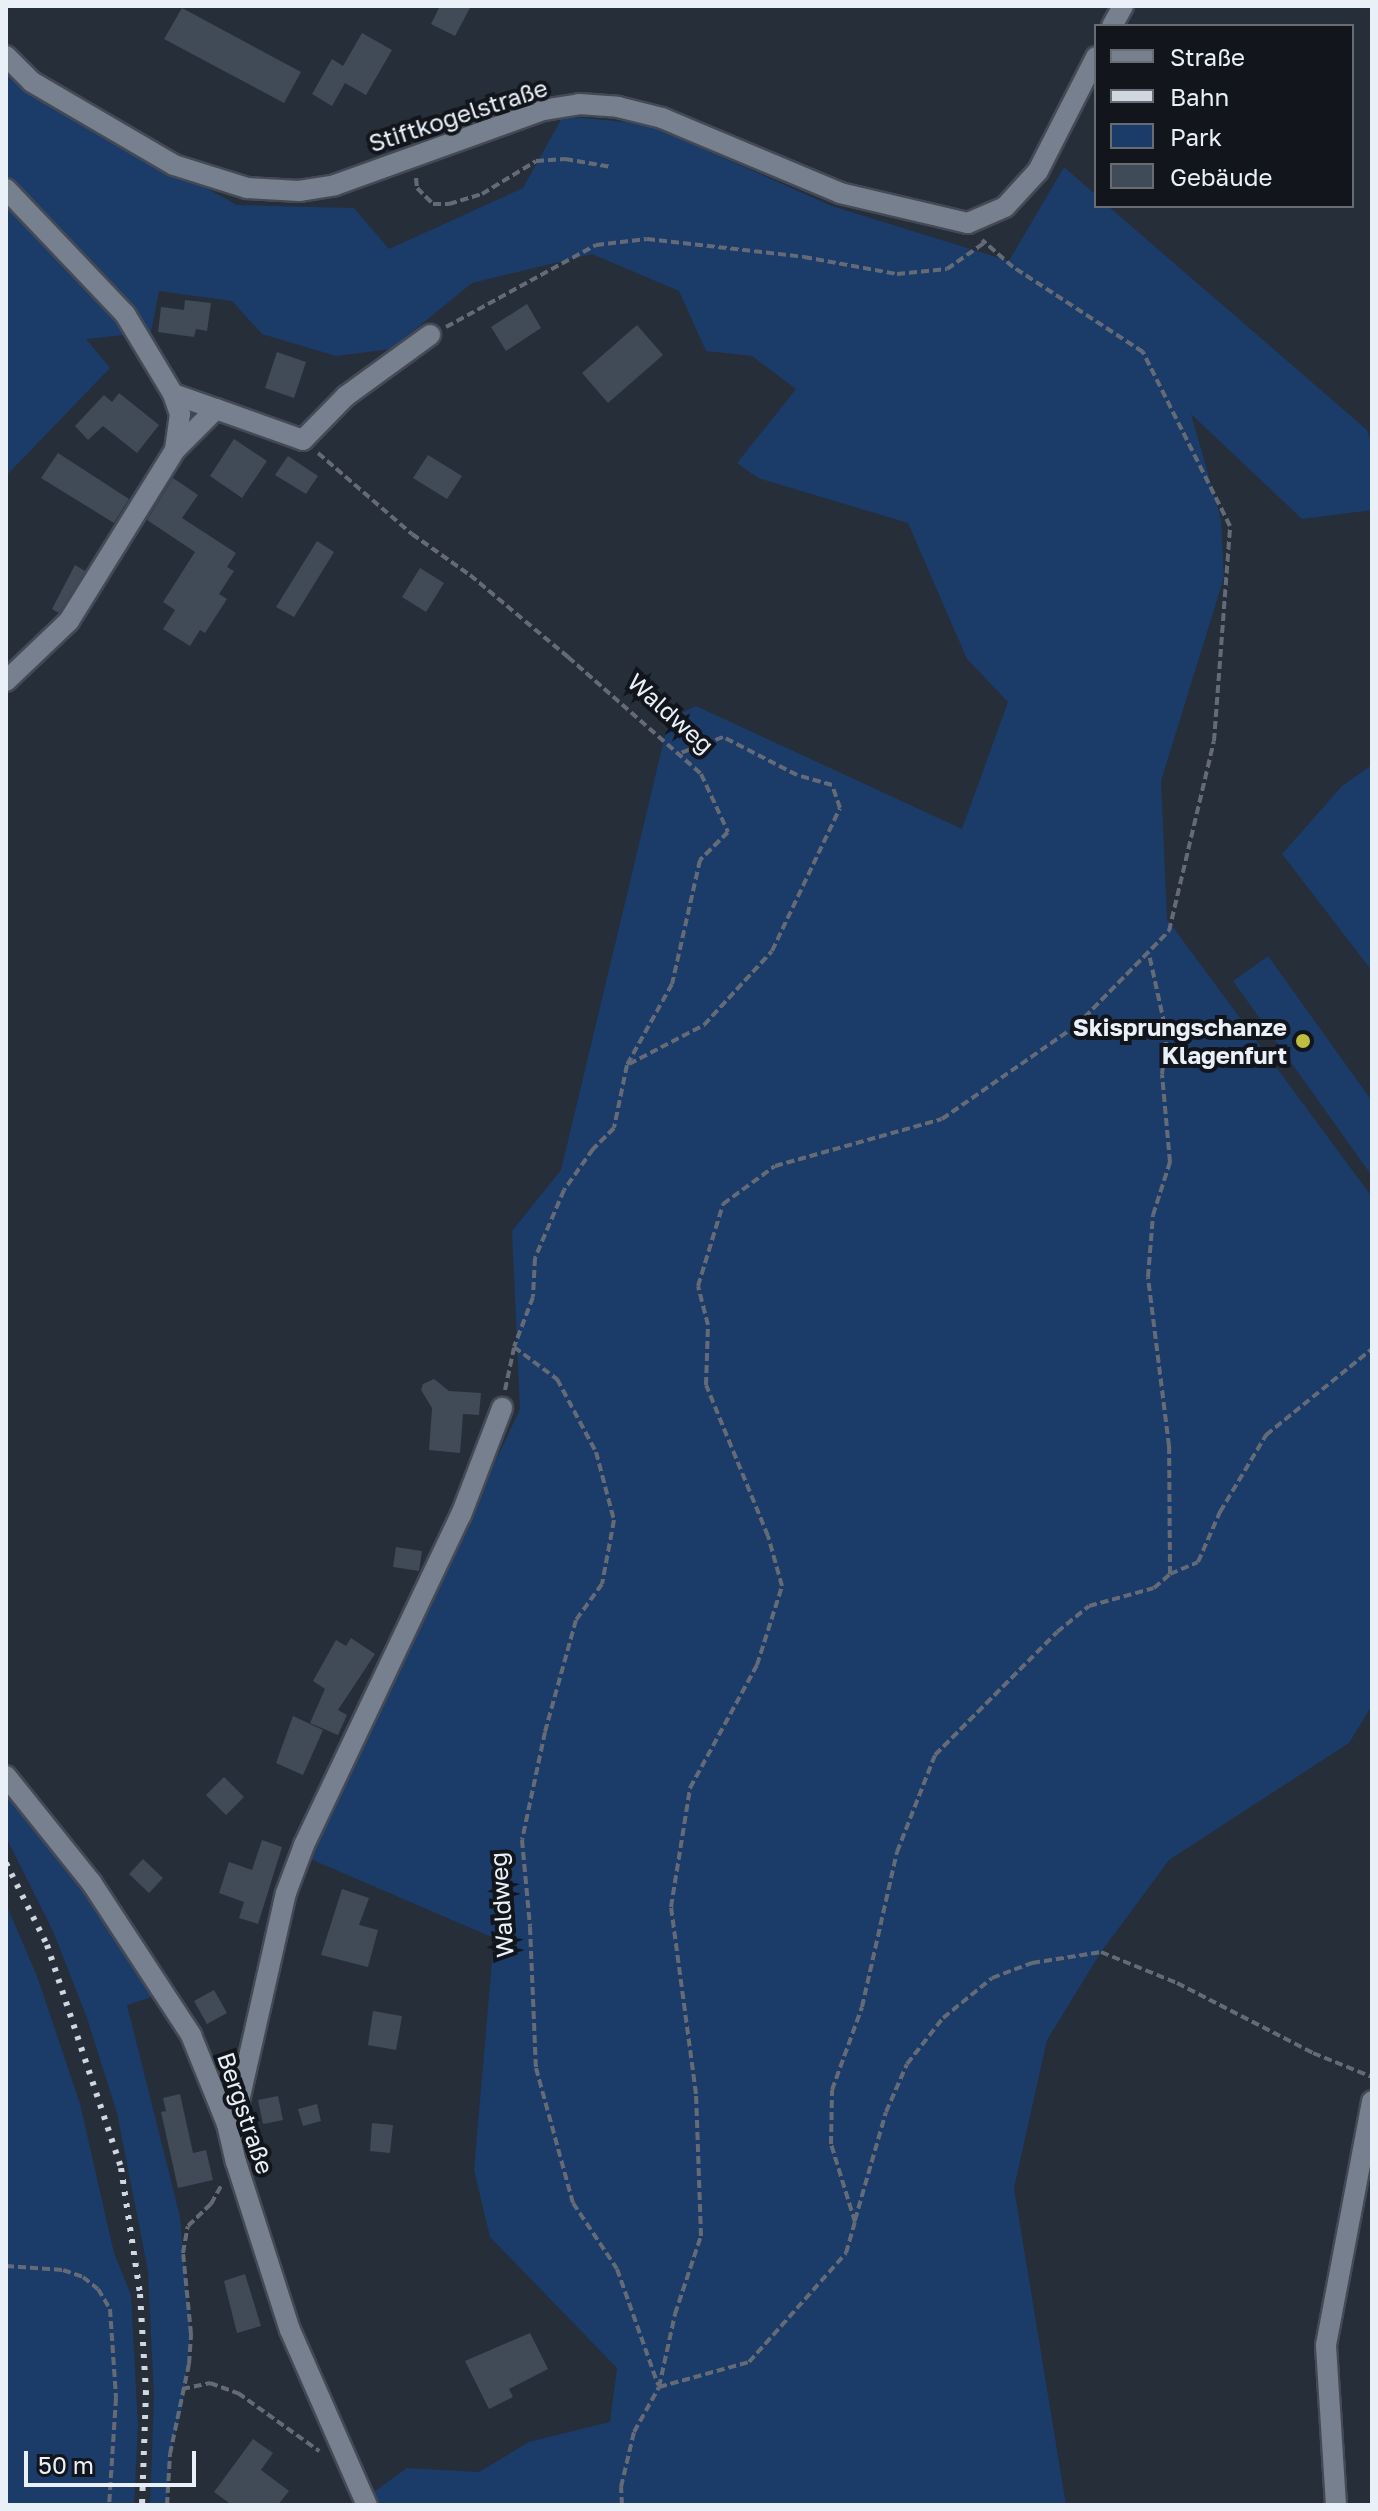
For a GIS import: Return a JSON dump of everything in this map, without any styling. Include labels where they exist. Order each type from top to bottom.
[{"type":"street","points":[[1113,24],[1123,6]]},
{"type":"street","name":"Stiftkogelstraße","points":[[6,56],[32,82],[174,165],[247,188],[299,191],[335,185],[543,110],[579,104],[618,107],[662,118],[840,193],[968,223]]},
{"type":"street","points":[[968,223],[1005,207],[1038,171],[1094,61]]},
{"type":"street","points":[[6,189],[125,314],[173,394],[180,414],[175,450]]},
{"type":"street","points":[[173,394],[303,440],[346,396],[430,335]]},
{"type":"street","points":[[6,681],[69,621],[175,450],[216,409]]},
{"type":"street","points":[[227,2124],[239,2101],[286,1893],[304,1845],[461,1515],[502,1408]]},
{"type":"street","name":"Bergstraße","points":[[6,1776],[91,1882],[191,2035],[227,2124],[236,2162],[290,2330],[367,2505]]},
{"type":"street","points":[[1336,2505],[1326,2345],[1372,2101]]},
{"type":"path","points":[[414,155],[417,188],[433,204],[449,204],[482,194],[536,161],[565,159],[611,167]]},
{"type":"path","points":[[622,2505],[621,2487],[634,2432],[659,2387],[675,2314],[701,2236],[696,2094],[671,1907],[690,1788],[757,1665],[782,1586],[768,1536],[706,1385],[708,1325],[698,1286],[723,1204],[775,1166],[942,1119],[1076,1026],[1169,931],[1214,741],[1230,526],[1143,352],[1025,275],[984,243],[968,223]]},
{"type":"path","points":[[430,335],[596,245],[647,239],[804,257],[897,274],[947,269],[984,243]]},
{"type":"path","name":"Waldweg","points":[[303,440],[412,534],[470,575],[568,657],[701,774],[728,832],[700,860],[672,984],[627,1065],[614,1128],[593,1149],[564,1190],[535,1258],[533,1297],[514,1347],[502,1408]]},
{"type":"path","points":[[627,1065],[704,1025],[772,951],[840,808],[832,785],[797,775],[723,737],[678,754]]},
{"type":"path","points":[[1149,954],[1167,1036],[1162,1074],[1170,1162],[1153,1215],[1148,1277],[1169,1446],[1170,1574]]},
{"type":"path","name":"Waldweg","points":[[514,1347],[557,1379],[596,1452],[614,1520],[602,1584],[576,1620],[545,1732],[522,1840],[530,1927],[536,2068],[573,2203],[617,2269],[659,2387]]},
{"type":"path","points":[[855,2222],[831,2144],[832,2090],[862,2007],[897,1852],[935,1755],[1057,1632],[1089,1606],[1154,1588],[1170,1574],[1198,1562],[1220,1512],[1266,1435],[1372,1349]]},
{"type":"path","points":[[659,2387],[749,2362],[846,2253],[886,2112],[907,2064],[943,2018],[992,1978],[1032,1963],[1101,1952],[1177,1983],[1313,2053],[1372,2077]]},
{"type":"path","points":[[167,2505],[170,2454],[182,2409],[182,2389],[189,2364],[191,2334],[183,2253],[188,2226],[211,2204],[236,2162]]},
{"type":"path","points":[[6,2266],[63,2270],[83,2277],[98,2289],[110,2309],[116,2398],[109,2505]]},
{"type":"path","points":[[182,2389],[210,2383],[238,2393],[325,2456]]},
{"type":"green space","points":[[6,72],[21,86],[237,205],[354,208],[389,249],[523,188],[563,116],[647,124],[832,206],[1009,261],[1064,167],[1094,193],[1094,208],[1110,208],[1367,430],[1372,443],[1372,510],[1302,519],[1191,414],[1221,519],[1224,577],[1161,781],[1167,919],[1372,1197],[1372,1705],[1349,1743],[1169,1860],[1101,1952],[1047,2040],[1014,2188],[1066,2505],[376,2505],[371,2494],[407,2468],[479,2472],[529,2442],[610,2422],[617,2368],[490,2237],[474,2170],[494,1938],[308,1858],[520,1409],[512,1231],[561,1170],[669,719],[696,706],[962,829],[1008,702],[967,659],[908,523],[758,478],[737,463],[796,389],[752,356],[706,351],[679,291],[592,254],[472,283],[391,349],[336,356],[262,334],[232,301],[159,291],[151,332],[86,339],[110,368],[6,476]]},
{"type":"green space","points":[[1372,765],[1372,971],[1282,854],[1342,786]]},
{"type":"green space","name":"Skisprungschanze Klagenfurt","points":[[1268,956],[1372,1101],[1372,1176],[1233,981]]},
{"type":"green space","points":[[6,1788],[83,1884],[158,1995],[127,2005],[180,2217],[191,2334],[182,2409],[170,2454],[167,2505],[150,2505],[154,2397],[148,2271],[117,2113],[87,2018],[53,1931],[6,1837]]},
{"type":"green space","points":[[6,1904],[37,1976],[80,2104],[114,2253],[131,2295],[138,2425],[134,2505],[6,2505]]},
{"type":"building","points":[[440,6],[471,6],[455,36],[431,24]]},
{"type":"building","points":[[182,8],[301,72],[284,103],[164,39]]},
{"type":"building","points":[[362,33],[392,50],[366,95],[345,83],[332,106],[312,94],[332,59],[343,66]]},
{"type":"building","points":[[185,300],[211,303],[207,331],[196,329],[194,337],[158,332],[161,307],[184,310]]},
{"type":"building","points":[[527,304],[541,328],[506,351],[491,327]]},
{"type":"building","points":[[637,325],[663,355],[608,403],[582,373]]},
{"type":"building","points":[[277,352],[306,362],[294,398],[265,388]]},
{"type":"building","points":[[119,393],[159,425],[137,453],[103,426],[88,440],[75,426],[104,395],[112,402]]},
{"type":"building","points":[[234,439],[267,461],[242,498],[210,476]]},
{"type":"building","points":[[58,453],[129,499],[114,523],[41,478]]},
{"type":"building","points":[[428,455],[462,476],[447,499],[413,478]]},
{"type":"building","points":[[288,456],[318,476],[306,494],[275,475]]},
{"type":"building","points":[[173,478],[198,495],[182,518],[236,553],[227,567],[234,571],[219,594],[227,599],[205,633],[200,630],[190,646],[163,629],[175,610],[163,602],[195,552],[147,520]]},
{"type":"building","points":[[317,541],[334,552],[294,617],[276,607]]},
{"type":"building","points":[[75,565],[85,571],[59,613],[52,609]]},
{"type":"building","points":[[420,568],[444,583],[426,612],[402,597]]},
{"type":"building","points":[[434,1379],[449,1391],[481,1393],[479,1415],[463,1414],[460,1453],[429,1450],[432,1408],[421,1390],[423,1384]]},
{"type":"building","points":[[396,1547],[422,1551],[419,1571],[393,1567]]},
{"type":"building","points":[[351,1638],[375,1654],[338,1710],[347,1715],[338,1735],[310,1723],[325,1689],[313,1681],[336,1640],[346,1646]]},
{"type":"building","points":[[293,1716],[323,1730],[303,1775],[276,1763]]},
{"type":"building","points":[[224,1777],[244,1797],[226,1815],[206,1795]]},
{"type":"building","points":[[262,1840],[282,1847],[258,1924],[239,1918],[244,1902],[219,1893],[229,1862],[252,1870]]},
{"type":"building","points":[[143,1859],[163,1878],[149,1893],[129,1874]]},
{"type":"building","points":[[342,1889],[369,1898],[359,1925],[378,1930],[368,1967],[321,1955]]},
{"type":"building","points":[[214,1990],[227,2013],[207,2024],[194,2001]]},
{"type":"building","points":[[373,2011],[402,2016],[396,2050],[368,2045]]},
{"type":"building","points":[[180,2094],[193,2153],[206,2150],[213,2180],[178,2188],[161,2112],[166,2111],[163,2098]]},
{"type":"building","points":[[278,2096],[283,2120],[263,2124],[258,2100]]},
{"type":"building","points":[[317,2104],[321,2121],[303,2126],[298,2109]]},
{"type":"building","points":[[372,2123],[393,2125],[390,2153],[370,2151]]},
{"type":"building","points":[[245,2274],[261,2326],[237,2333],[224,2281]]},
{"type":"building","points":[[530,2333],[548,2369],[509,2389],[513,2397],[489,2409],[465,2361]]},
{"type":"building","points":[[253,2439],[273,2453],[261,2470],[289,2491],[278,2505],[232,2505],[214,2492]]},
{"type":"railway","points":[[6,1863],[47,1945],[121,2168],[140,2294],[146,2391],[142,2505]]},
{"type":"place","name":"Skisprungschanze Klagenfurt","points":[[1303,1041]]}]
